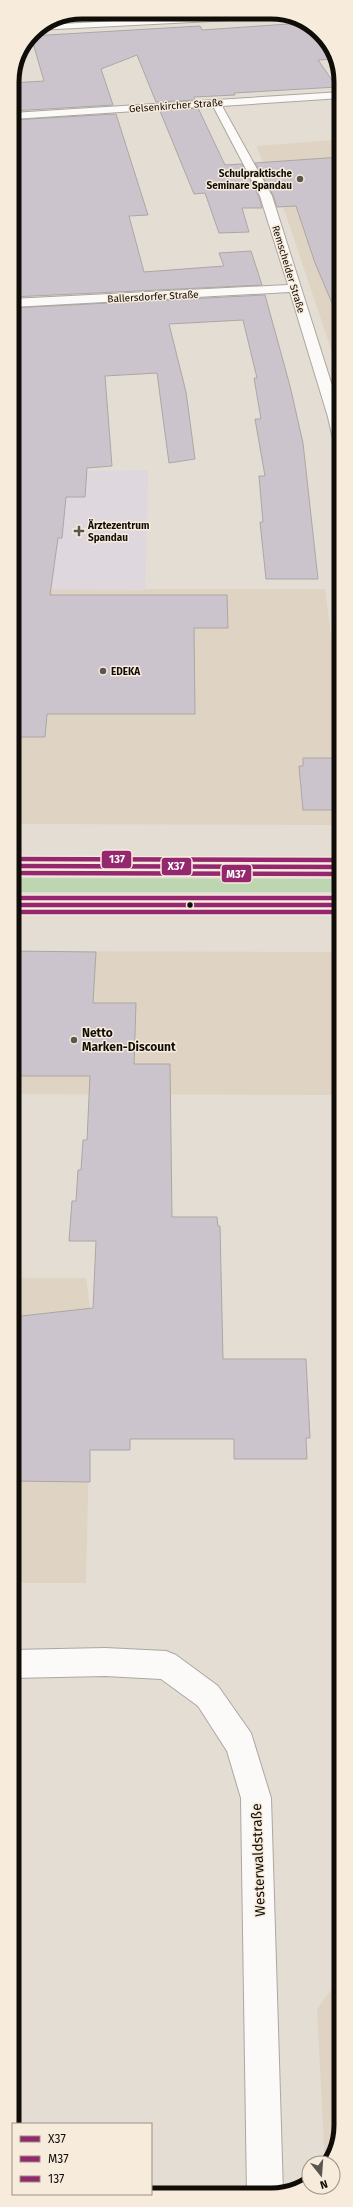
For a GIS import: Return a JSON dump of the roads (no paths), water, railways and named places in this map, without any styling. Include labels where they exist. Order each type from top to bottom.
[{"type":"street","points":[[52,27],[190,19]]},
{"type":"street","name":"Gelsenkircher Straße","points":[[19,116],[334,95]]},
{"type":"street","name":"Remscheider Straße","points":[[216,103],[266,196],[294,288],[334,405]]},
{"type":"street","name":"Ballersdorfer Straße","points":[[19,303],[294,288]]},
{"type":"street","points":[[19,866],[334,867]]},
{"type":"street","points":[[19,905],[334,905]]},
{"type":"street","name":"Westerwaldstraße","points":[[19,1664],[105,1662],[166,1665],[208,1696],[240,1744],[256,1798],[265,2188]]},
{"type":"place","name":"Schulpraktische Seminare Spandau","points":[[300,179]]},
{"type":"place","name":"Ärztezentrum Spandau","points":[[79,531]]},
{"type":"place","name":"EDEKA","points":[[103,671]]},
{"type":"place","name":"Netto Marken-Discount","points":[[74,1040]]}]
